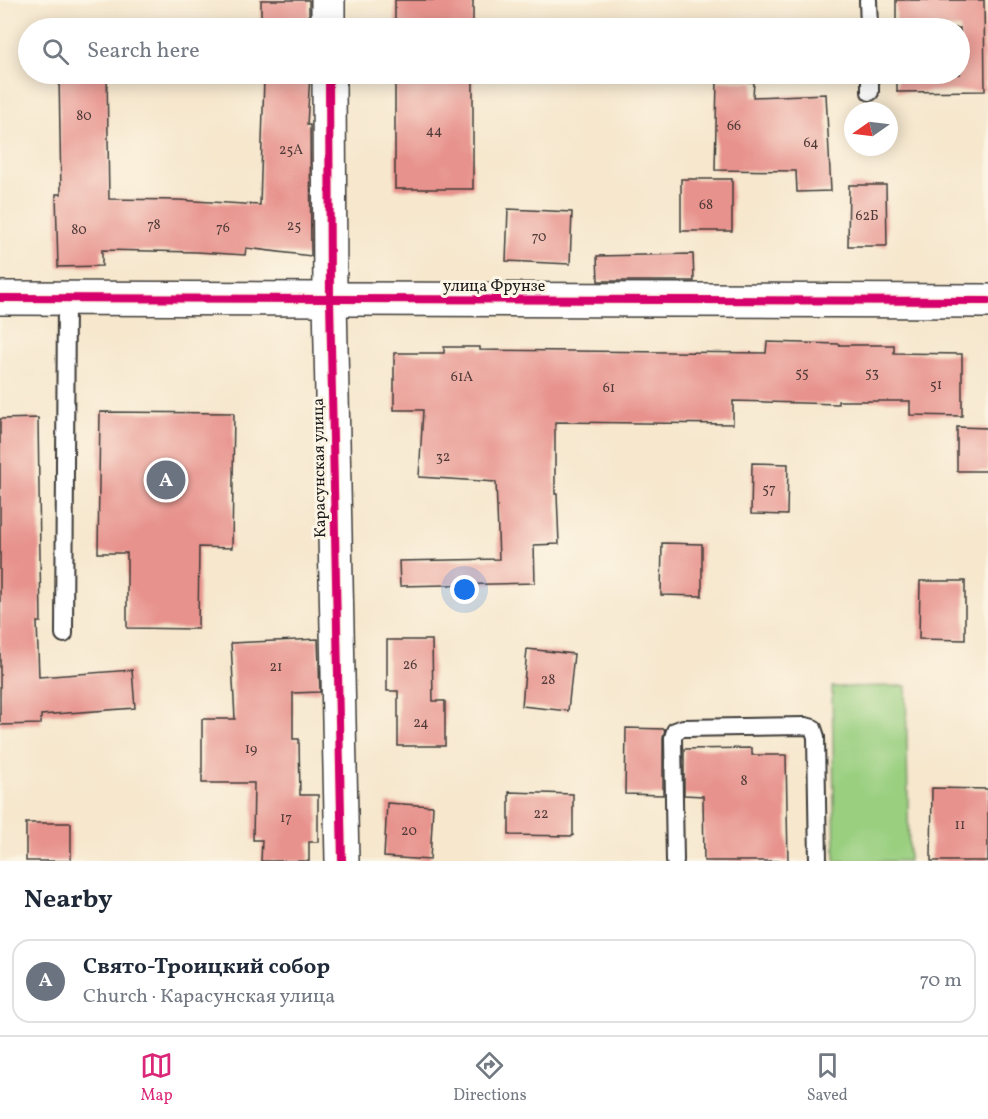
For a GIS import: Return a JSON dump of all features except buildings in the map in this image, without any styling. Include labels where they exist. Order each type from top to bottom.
[{"type":"street","points":[[328,0],[328,18]]},
{"type":"street","name":"Карасунская улица","points":[[329,84],[330,300],[342,861]]},
{"type":"street","name":"улица Фрунзе","points":[[0,298],[988,301]]},
{"type":"lane","points":[[868,0],[869,18]]},
{"type":"lane","points":[[870,84],[870,92]]},
{"type":"lane","points":[[64,634],[66,298]]},
{"type":"lane","points":[[675,861],[672,738],[675,731],[683,728],[806,726],[813,728],[816,737],[818,861]]},
{"type":"green space","points":[[906,686],[909,861],[835,861],[832,687]]},
{"type":"cycle path","points":[[329,84],[330,300],[342,861]]},
{"type":"cycle path","points":[[0,298],[988,301]]},
{"type":"place","name":"Свято-Троицкий собор","points":[[166,480]]}]
